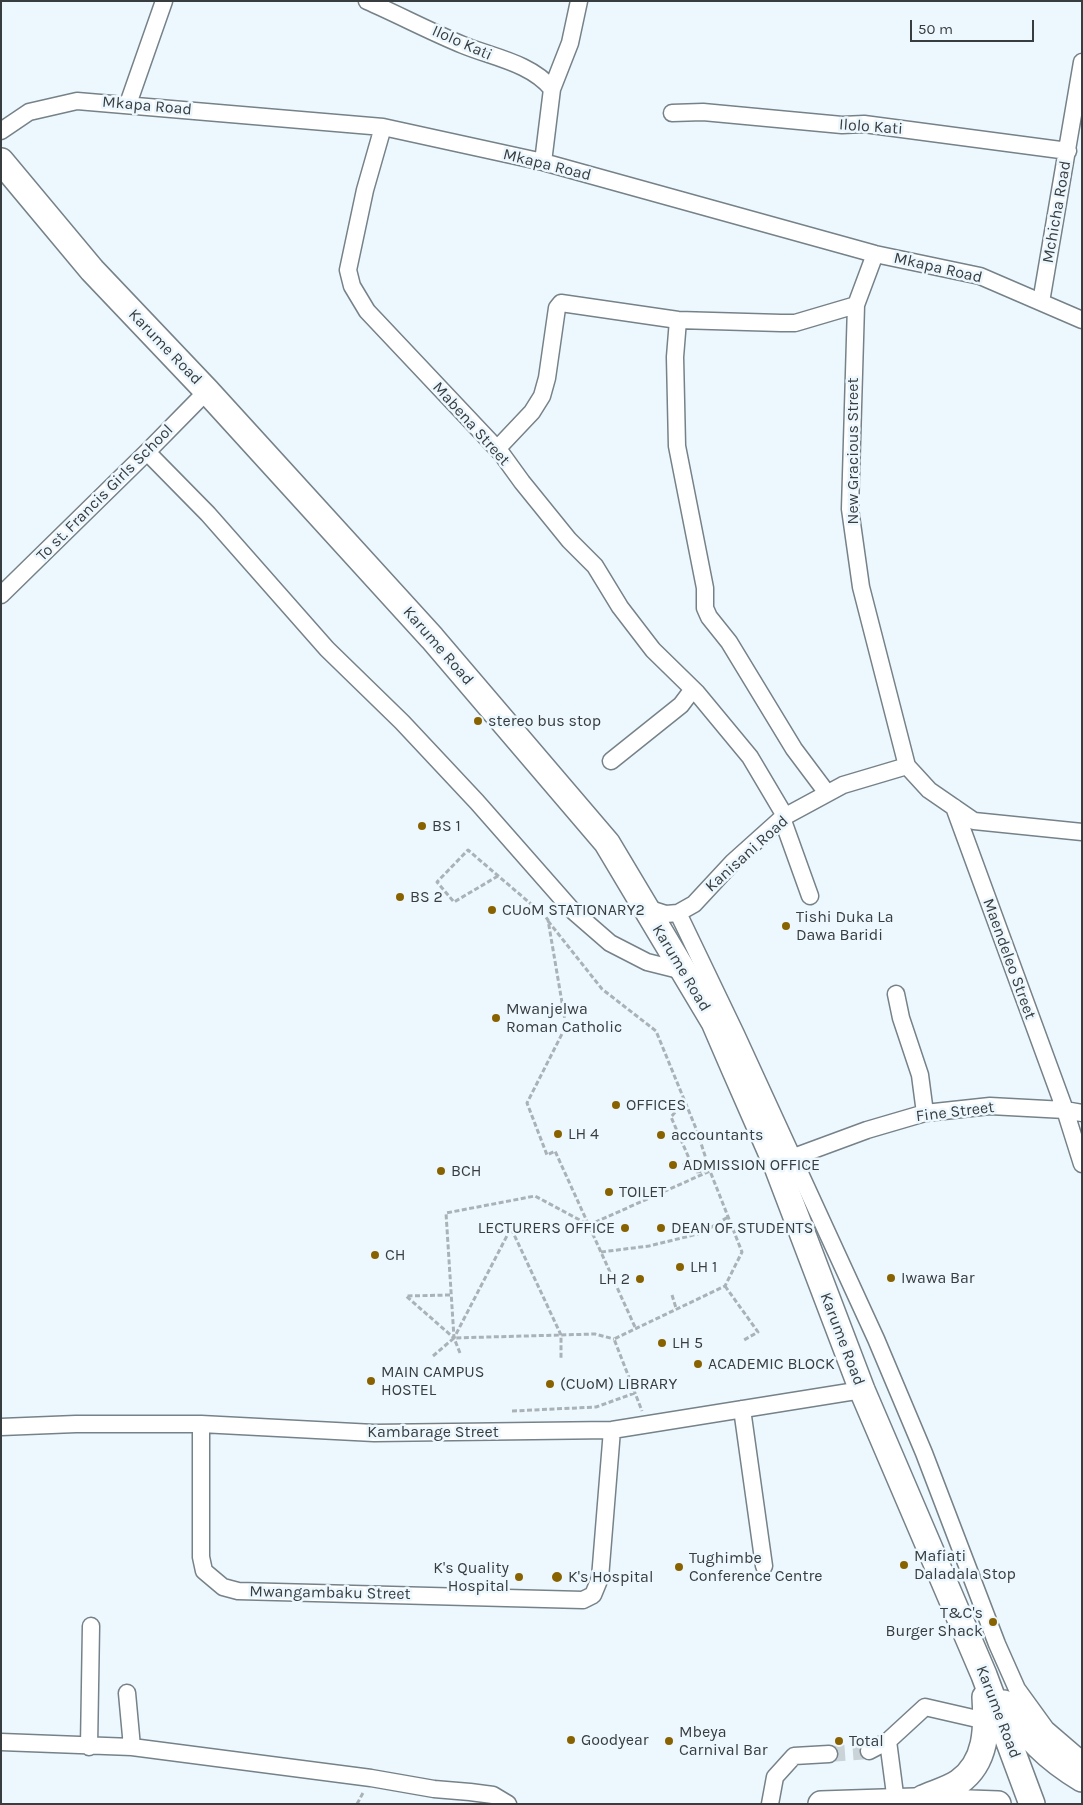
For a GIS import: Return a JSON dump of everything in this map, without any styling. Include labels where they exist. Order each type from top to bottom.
[{"type":"highway","name":"Karume Road","points":[[1,161],[92,270],[207,391],[432,638],[568,795],[607,844],[714,1022],[785,1161],[862,1390],[984,1675],[1032,1804]]},
{"type":"highway","points":[[905,1802],[958,1783],[972,1769],[985,1738],[984,1675]]},
{"type":"highway","points":[[984,1675],[1026,1735],[1044,1753],[1082,1779]]},
{"type":"highway","points":[[821,1804],[905,1802],[998,1804]]},
{"type":"street","points":[[128,104],[164,1]]},
{"type":"street","name":"Ilolo Kati","points":[[368,1],[461,44],[525,67],[545,80],[552,89]]},
{"type":"street","points":[[542,162],[552,89],[570,43],[579,1]]},
{"type":"street","name":"Mchicha Road","points":[[1041,302],[1082,62]]},
{"type":"street","name":"Mkapa Road","points":[[1,131],[29,112],[77,101],[383,127],[542,162],[875,254],[980,276],[1082,320]]},
{"type":"street","name":"Ilolo Kati","points":[[672,113],[703,112],[842,125],[864,124],[1068,151]]},
{"type":"street","name":"Mabena Street","points":[[383,127],[365,190],[348,270],[352,286],[366,311],[497,449],[569,540],[595,566],[620,607],[653,650],[695,691],[750,757],[784,817],[810,896]]},
{"type":"street","name":"New Gracious Street","points":[[875,254],[856,305],[850,509],[860,587],[906,766]]},
{"type":"street","points":[[497,449],[526,419],[542,396],[547,378],[558,304],[567,303],[678,320],[796,323],[856,305]]},
{"type":"street","points":[[678,320],[675,357],[677,446],[705,588],[705,608],[709,617],[729,642],[794,749],[827,793]]},
{"type":"street","name":"To st. Francis Girls School","points":[[1,595],[207,391]]},
{"type":"street","points":[[147,452],[208,514],[327,649],[402,722],[478,802],[578,916],[594,931],[624,951],[647,962],[683,971]]},
{"type":"street","points":[[611,761],[681,705],[695,691]]},
{"type":"street","points":[[906,766],[929,790],[974,821],[1082,832]]},
{"type":"street","name":"Kanisani Road","points":[[678,913],[694,904],[733,862],[784,817],[843,785],[906,766]]},
{"type":"street","name":"Maendeleo Street","points":[[954,807],[1065,1110],[1082,1164]]},
{"type":"street","points":[[644,907],[666,914],[678,913],[785,1161],[898,1392],[962,1548],[997,1644],[1018,1689],[1046,1729],[1082,1760]]},
{"type":"street","points":[[896,994],[901,1018],[920,1075],[925,1113]]},
{"type":"street","name":"Fine Street","points":[[785,1161],[867,1130],[925,1113],[990,1106],[1065,1110],[1082,1113]]},
{"type":"street","name":"Kambarage Street","points":[[1,1427],[76,1424],[201,1424],[374,1433],[612,1430],[862,1390]]},
{"type":"street","points":[[742,1409],[764,1566]]},
{"type":"street","name":"Mwangambaku Street","points":[[201,1424],[202,1557],[204,1571],[224,1587],[238,1591],[583,1600],[593,1595],[600,1578],[612,1430]]},
{"type":"street","points":[[89,1747],[91,1626]]},
{"type":"street","points":[[127,1693],[132,1747]]},
{"type":"street","points":[[869,1751],[888,1741],[925,1707],[986,1721]]},
{"type":"street","points":[[888,1741],[905,1802]]},
{"type":"street","points":[[1,1742],[89,1747],[132,1747],[371,1778],[434,1789],[470,1792],[493,1796],[508,1804]]},
{"type":"street","points":[[770,1804],[775,1777],[794,1756],[829,1754]]},
{"type":"path","points":[[450,1295],[406,1296],[454,1338],[595,1334],[614,1339],[725,1286],[742,1252],[685,1101],[656,1031],[602,989],[548,920],[498,876],[468,850],[437,882],[454,902],[498,876]]},
{"type":"path","points":[[548,920],[566,1026],[527,1103],[547,1155],[554,1150],[590,1225],[635,1328]]},
{"type":"path","points":[[685,1101],[671,1117],[694,1172],[710,1171]]},
{"type":"path","points":[[683,1165],[690,1161]]},
{"type":"path","points":[[590,1225],[710,1171]]},
{"type":"path","points":[[460,1352],[454,1338],[446,1213],[535,1196],[590,1225]]},
{"type":"path","points":[[601,1252],[649,1246],[702,1233],[728,1217]]},
{"type":"path","points":[[433,1356],[454,1338],[511,1228],[561,1335],[561,1358]]},
{"type":"path","points":[[725,1286],[758,1332],[744,1340]]},
{"type":"path","points":[[672,1295],[676,1308]]},
{"type":"path","points":[[614,1339],[648,1424]]},
{"type":"path","points":[[512,1411],[596,1407],[635,1393]]},
{"type":"tunnel","points":[[829,1754],[869,1751]]},
{"type":"place","name":"stereo bus stop","points":[[478,721]]},
{"type":"place","name":"BS 1","points":[[422,826]]},
{"type":"place","name":"BS 2","points":[[400,897]]},
{"type":"place","name":"CUoM STATIONARY2","points":[[492,910]]},
{"type":"place","name":"Tishi Duka La Dawa Baridi","points":[[786,926]]},
{"type":"place","name":"Mwanjelwa Roman Catholic","points":[[496,1018]]},
{"type":"place","name":"OFFICES","points":[[616,1105]]},
{"type":"place","name":"LH 4","points":[[558,1134]]},
{"type":"place","name":"accountants","points":[[661,1135]]},
{"type":"place","name":"ADMISSION OFFICE","points":[[673,1165]]},
{"type":"place","name":"BCH","points":[[441,1171]]},
{"type":"place","name":"TOILET","points":[[609,1192]]},
{"type":"place","name":"LECTURERS OFFICE","points":[[625,1228]]},
{"type":"place","name":"DEAN OF STUDENTS","points":[[661,1228]]},
{"type":"place","name":"CH","points":[[375,1255]]},
{"type":"place","name":"LH 1","points":[[680,1267]]},
{"type":"place","name":"Iwawa Bar","points":[[891,1278]]},
{"type":"place","name":"LH 2","points":[[640,1279]]},
{"type":"place","name":"LH 5","points":[[662,1343]]},
{"type":"place","name":"ACADEMIC BLOCK","points":[[698,1364]]},
{"type":"place","name":"MAIN CAMPUS HOSTEL","points":[[371,1381]]},
{"type":"place","name":"(CUoM) LIBRARY","points":[[550,1384]]},
{"type":"place","name":"Mafiati Daladala Stop","points":[[904,1565]]},
{"type":"place","name":"Tughimbe Conference Centre","points":[[679,1567]]},
{"type":"place","name":"K's Quality Hospital","points":[[519,1577]]},
{"type":"place","name":"K's Hospital","points":[[557,1577]]},
{"type":"place","name":"T&C's Burger Shack","points":[[993,1622]]},
{"type":"place","name":"Goodyear","points":[[571,1740]]},
{"type":"place","name":"Mbeya Carnival Bar","points":[[669,1741]]},
{"type":"place","name":"Total","points":[[839,1741]]}]
